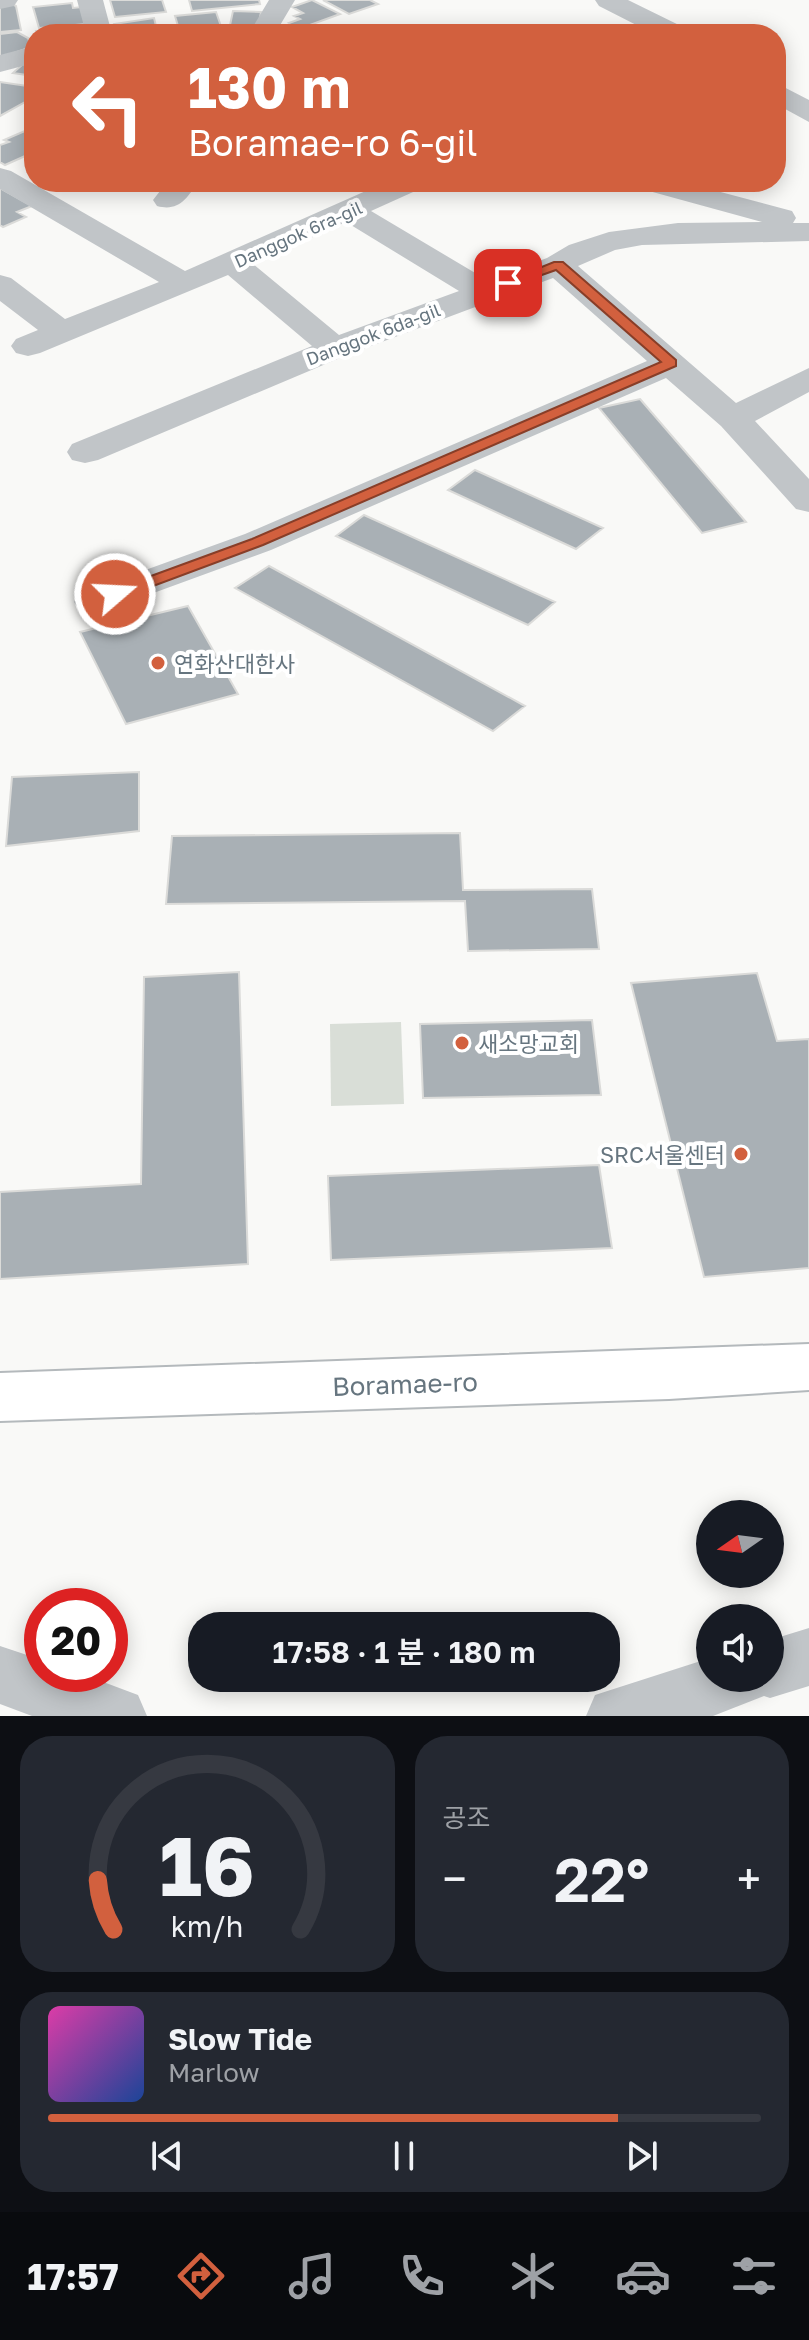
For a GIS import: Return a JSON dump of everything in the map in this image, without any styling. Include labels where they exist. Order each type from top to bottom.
[{"type":"main road","name":"Boramae-ro","points":[[0,1397],[809,1367]]},
{"type":"street","points":[[90,0],[96,24]]},
{"type":"street","points":[[268,24],[283,0]]},
{"type":"street","points":[[608,0],[655,24]]},
{"type":"street","points":[[0,64],[24,57]]},
{"type":"street","points":[[786,98],[809,113]]},
{"type":"street","points":[[0,177],[24,191]]},
{"type":"street","points":[[26,192],[184,283]]},
{"type":"street","name":"Danggok 6ra-gil","points":[[28,346],[232,263],[391,192]]},
{"type":"street","points":[[686,192],[809,225]]},
{"type":"street","points":[[350,212],[484,292]]},
{"type":"street","name":"Danggok 6da-gil","points":[[85,452],[335,348],[558,265],[571,254],[615,238],[809,232]]},
{"type":"street","points":[[232,263],[335,348]]},
{"type":"street","points":[[558,265],[733,419],[809,501]]},
{"type":"street","points":[[0,285],[62,333]]},
{"type":"street","points":[[93,602],[258,542],[671,363]]},
{"type":"street","points":[[733,419],[809,378]]},
{"type":"street","points":[[784,1665],[809,1657]]},
{"type":"street","points":[[0,1675],[116,1716]]},
{"type":"street","points":[[617,1716],[696,1692]]},
{"type":"shaded area","points":[[401,1022],[404,1104],[331,1106],[330,1024]]},
{"type":"building","points":[[110,0],[162,0],[166,12],[115,17]]},
{"type":"building","points":[[189,0],[259,0],[260,4],[192,11]]},
{"type":"building","points":[[312,0],[340,14],[313,24],[291,24],[300,19],[294,16],[303,13],[292,7]]},
{"type":"building","points":[[323,0],[370,0],[378,4],[349,14]]},
{"type":"building","points":[[72,3],[73,8],[82,7],[87,24],[38,24],[33,7]]},
{"type":"building","points":[[0,4],[16,6],[21,30],[0,32]]},
{"type":"building","points":[[233,11],[261,12],[259,24],[230,24]]},
{"type":"building","points":[[216,12],[220,24],[177,24],[175,16]]},
{"type":"building","points":[[154,18],[156,24],[114,24]]},
{"type":"building","points":[[17,32],[24,36],[24,49],[0,58],[0,34]]},
{"type":"building","points":[[23,64],[24,64],[24,75],[13,73]]},
{"type":"building","points":[[0,82],[24,86],[24,103],[0,116]]},
{"type":"building","points":[[24,131],[24,156],[5,165],[0,162],[0,145],[9,142],[4,140]]},
{"type":"building","points":[[0,188],[32,206],[17,212],[26,217],[3,227],[0,225]]},
{"type":"building","points":[[640,399],[746,522],[702,533],[599,408]]},
{"type":"building","points":[[475,470],[603,528],[576,549],[448,490]]},
{"type":"building","points":[[364,515],[555,602],[528,625],[336,536]]},
{"type":"building","points":[[269,566],[525,706],[493,731],[235,588]]},
{"type":"building","name":"연화산대한사","points":[[188,606],[238,694],[126,724],[80,632]]},
{"type":"building","points":[[139,772],[139,831],[6,846],[12,777]]},
{"type":"building","points":[[460,833],[463,890],[592,889],[599,949],[468,951],[465,901],[166,904],[172,836]]},
{"type":"building","points":[[239,972],[248,1264],[0,1279],[0,1192],[141,1184],[144,977]]},
{"type":"building","name":"SRC서울센터","points":[[757,973],[777,1041],[809,1039],[809,1268],[704,1277],[631,983]]},
{"type":"building","points":[[592,1020],[601,1095],[423,1098],[420,1024]]},
{"type":"building","points":[[599,1165],[612,1248],[331,1260],[328,1176]]},
{"type":"place","name":"연화산대한사","points":[[158,663]]},
{"type":"place","name":"새소망교회","points":[[462,1043]]},
{"type":"place","name":"SRC서울센터","points":[[741,1154]]},
{"type":"route","points":[[115,594],[258,542],[671,363],[558,265],[508,283]]}]
